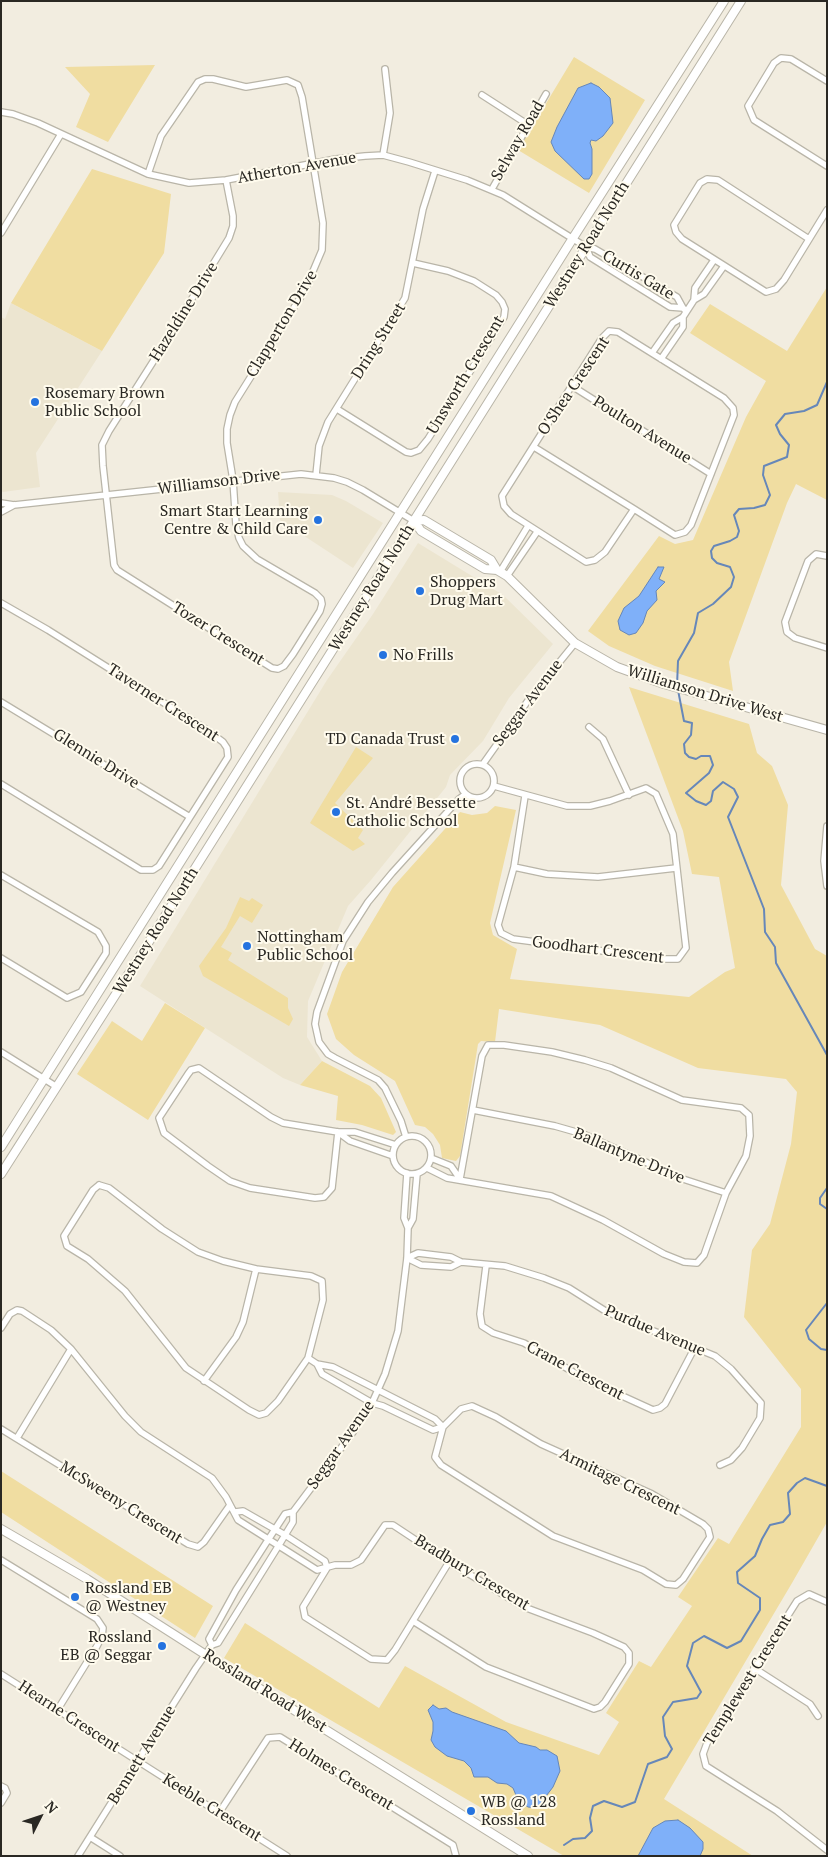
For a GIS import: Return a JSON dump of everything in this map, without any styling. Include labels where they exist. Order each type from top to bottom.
[{"type":"main road","name":"Westney Road North","points":[[1,1147],[724,1]]},
{"type":"main road","name":"Westney Road North","points":[[1,1174],[741,1]]},
{"type":"main road","name":"Williamson Drive West","points":[[414,521],[421,531],[485,569],[498,571],[508,576],[575,643],[618,667],[664,684],[827,730]]},
{"type":"main road","name":"Rossland Road West","points":[[1,1529],[87,1579],[528,1856]]},
{"type":"street","points":[[827,81],[791,59],[781,58],[774,63],[748,106],[754,120],[827,166]]},
{"type":"street","points":[[383,155],[390,113],[385,69]]},
{"type":"street","name":"Clapperton Drive","points":[[148,174],[161,136],[198,82],[205,79],[213,79],[246,87],[287,80],[298,85],[302,97],[323,223],[322,250],[305,290],[235,402],[230,415],[227,443],[233,480]]},
{"type":"street","name":"Selway Road","points":[[492,189],[527,124],[546,94]]},
{"type":"street","points":[[482,96],[527,124]]},
{"type":"street","name":"Atherton Avenue","points":[[1,112],[13,114],[38,123],[148,174],[189,183],[226,180],[336,160],[383,155],[492,189],[586,247]]},
{"type":"street","points":[[1,233],[61,134]]},
{"type":"street","name":"Dring Street","points":[[316,475],[321,438],[328,422],[405,298],[423,209],[435,171]]},
{"type":"street","name":"Hazeldine Drive","points":[[107,496],[102,445],[229,238],[233,226],[233,216],[226,180]]},
{"type":"street","points":[[808,239],[718,180],[707,180],[700,183],[674,225],[676,232],[682,239],[766,292],[776,289],[784,280],[827,210]]},
{"type":"street","points":[[1,219],[7,223]]},
{"type":"street","name":"Curtis Gate","points":[[586,247],[590,256],[598,262],[670,307],[684,312]]},
{"type":"street","name":"Curtis Gate","points":[[586,247],[595,249],[678,297],[684,312],[683,327],[661,359]]},
{"type":"street","name":"Curtis Gate","points":[[694,300],[695,288],[714,260]]},
{"type":"street","name":"Unsworth Crescent","points":[[337,408],[406,452],[412,453],[419,450],[428,439],[504,317],[505,309],[502,302],[496,295],[474,281],[448,271],[413,262]]},
{"type":"street","name":"Curtis Gate","points":[[652,353],[673,323],[694,300],[704,294],[724,266]]},
{"type":"street","name":"O'Shea Crescent","points":[[609,332],[618,332],[652,353],[724,398],[733,408],[734,414],[691,525],[685,532],[675,535],[634,509],[605,552],[595,560],[586,562],[511,514],[504,506],[502,496],[602,338],[609,332]]},
{"type":"street","name":"Poulton Avenue","points":[[572,386],[711,474]]},
{"type":"street","points":[[534,446],[634,509]]},
{"type":"street","name":"Williamson Drive","points":[[1,503],[14,505],[107,496],[287,474],[316,475],[347,482],[414,521]]},
{"type":"street","name":"Tozer Crescent","points":[[107,496],[114,565],[117,570],[272,668],[278,669],[284,666],[320,611],[320,599],[316,594],[257,559],[243,546],[236,526],[233,480]]},
{"type":"street","name":"Williamson Drive","points":[[1,512],[14,505]]},
{"type":"street","points":[[498,571],[528,526]]},
{"type":"street","points":[[508,576],[537,532]]},
{"type":"street","points":[[827,556],[816,554],[808,561],[785,622],[786,632],[795,638],[827,648]]},
{"type":"street","name":"Taverner Crescent","points":[[1,603],[112,670],[223,742],[227,748],[228,757],[159,866],[153,870],[141,870],[1,784]]},
{"type":"street","name":"Seggar Avenue","points":[[483,764],[527,702],[575,643]]},
{"type":"street","name":"Glennie Drive","points":[[1,702],[190,817]]},
{"type":"street","points":[[589,727],[603,739],[629,795]]},
{"type":"street","points":[[471,764],[483,764],[490,770],[494,779],[494,786],[488,794],[481,798],[473,798],[466,794],[460,786],[461,773],[471,764]]},
{"type":"street","name":"Goodhart Crescent","points":[[494,786],[567,806],[590,806],[646,788],[656,794],[673,834],[686,948],[678,959],[513,939],[501,933],[498,925],[514,867],[525,796]]},
{"type":"street","points":[[406,1137],[401,1121],[385,1088],[378,1080],[328,1054],[319,1042],[315,1024],[316,1012],[343,941],[368,902],[458,799],[466,794]]},
{"type":"street","points":[[827,826],[824,861],[827,886]]},
{"type":"street","points":[[514,867],[547,874],[598,877],[676,868]]},
{"type":"street","points":[[1,875],[98,932],[106,946],[106,953],[81,992],[67,998],[1,958]]},
{"type":"street","points":[[427,1168],[447,1178],[551,1196],[604,1220],[664,1254],[684,1262],[697,1263],[704,1255],[726,1193],[746,1156],[750,1136],[749,1115],[741,1108],[682,1100],[611,1068],[585,1060],[552,1052],[504,1045],[488,1045],[482,1056],[460,1179]]},
{"type":"street","points":[[1,1052],[57,1087]]},
{"type":"street","points":[[338,1132],[332,1188],[324,1197],[315,1198],[250,1188],[230,1181],[164,1133],[159,1118],[191,1070],[199,1068],[270,1117],[284,1123],[338,1132],[355,1132],[396,1145]]},
{"type":"street","name":"Ballantyne Drive","points":[[473,1110],[555,1126],[583,1134],[683,1179],[726,1193]]},
{"type":"street","points":[[338,1132],[350,1142],[394,1156]]},
{"type":"street","points":[[413,1136],[424,1141],[429,1146],[432,1158],[427,1168],[417,1174],[407,1174],[398,1167],[394,1156],[396,1145],[406,1137],[413,1136]]},
{"type":"street","points":[[432,1158],[451,1166],[460,1179]]},
{"type":"street","name":"Seggar Avenue","points":[[206,1654],[212,1644],[218,1643],[285,1536],[293,1522],[293,1512],[353,1432],[372,1403],[390,1359],[398,1331],[407,1258],[408,1228],[404,1218],[407,1174]]},
{"type":"street","name":"Seggar Avenue","points":[[408,1228],[413,1219],[417,1174]]},
{"type":"street","points":[[104,1186],[162,1229],[198,1252],[223,1261],[256,1269],[311,1276],[322,1281],[323,1300],[308,1358],[278,1401],[266,1413],[259,1415],[186,1368],[125,1291],[88,1259],[67,1246],[64,1236],[95,1187],[104,1186]]},
{"type":"street","name":"Purdue Avenue","points":[[407,1258],[418,1254],[451,1257],[460,1262],[486,1266],[505,1266],[544,1278],[569,1288],[607,1312],[715,1356],[731,1369],[761,1403],[760,1418],[742,1448],[731,1460],[720,1464]]},
{"type":"street","name":"Purdue Avenue","points":[[407,1258],[421,1265],[450,1267],[460,1262]]},
{"type":"street","name":"Crane Crescent","points":[[486,1266],[480,1314],[482,1326],[493,1333],[524,1344],[585,1379],[653,1410],[665,1404],[695,1347]]},
{"type":"street","points":[[204,1381],[236,1336],[243,1322],[256,1269]]},
{"type":"street","points":[[1,1328],[10,1314],[17,1310],[22,1310],[51,1330],[71,1349],[125,1416],[141,1432],[212,1478],[235,1512],[238,1520],[268,1540]]},
{"type":"street","points":[[17,1438],[71,1349]]},
{"type":"street","points":[[308,1358],[317,1364],[333,1367],[436,1419],[443,1427],[433,1430],[383,1406],[372,1403],[322,1374],[317,1364]]},
{"type":"street","name":"Armitage Crescent","points":[[472,1406],[540,1444],[652,1494],[703,1524],[708,1529],[710,1537],[683,1579],[676,1585],[666,1584],[643,1570],[553,1536],[441,1465],[435,1458],[443,1427],[461,1409],[472,1406]]},
{"type":"street","name":"McSweeny Crescent","points":[[1,1429],[188,1544],[198,1547],[204,1542],[230,1505]]},
{"type":"street","points":[[235,1512],[243,1511],[325,1561],[327,1568],[303,1607],[305,1617],[371,1659],[387,1660],[449,1562]]},
{"type":"street","name":"Seggar Avenue","points":[[212,1644],[209,1640],[236,1590],[285,1514],[293,1512]]},
{"type":"street","name":"Bradbury Crescent","points":[[268,1540],[317,1570],[335,1565],[351,1565],[361,1560],[384,1526],[392,1525],[524,1607],[624,1647],[629,1653],[629,1664],[605,1702],[600,1707],[594,1709],[486,1667],[413,1621]]},
{"type":"street","points":[[1,1560],[97,1619],[103,1628],[102,1636],[97,1646],[58,1709]]},
{"type":"street","name":"Templewest Crescent","points":[[827,1602],[809,1594],[797,1601],[707,1743],[703,1754],[706,1766],[777,1811],[827,1850]]},
{"type":"street","name":"Bennett Avenue","points":[[78,1856],[206,1654]]},
{"type":"street","points":[[754,1668],[810,1704],[818,1716]]},
{"type":"street","name":"Hearne Crescent","points":[[1,1674],[138,1760]]},
{"type":"street","name":"Holmes Crescent","points":[[219,1813],[268,1738],[280,1737],[453,1844],[456,1856]]},
{"type":"street","name":"Keeble Crescent","points":[[138,1760],[287,1856]]},
{"type":"street","points":[[1,1786],[5,1788],[7,1793],[1,1802]]},
{"type":"street","points":[[90,1837],[120,1856]]},
{"type":"shaded area","points":[[574,57],[645,100],[589,193],[518,150]]},
{"type":"shaded area","points":[[155,65],[108,142],[76,127],[90,94],[65,67]]},
{"type":"shaded area","points":[[92,169],[171,194],[164,253],[102,351],[11,303]]},
{"type":"shaded area","points":[[827,287],[827,500],[796,484],[787,503],[729,662],[733,691],[655,666],[609,646],[588,631],[659,536],[675,544],[693,540],[746,417],[766,381],[690,333],[710,304],[787,351]]},
{"type":"shaded area","name":"Rosemary Brown Public School","points":[[11,303],[102,351],[36,453],[40,487],[3,492],[1,491],[1,317],[5,319]]},
{"type":"shaded area","points":[[278,492],[332,495],[383,523],[353,568],[280,520]]},
{"type":"shaded area","points":[[418,543],[503,595],[553,644],[509,698],[483,741],[450,775],[446,787],[348,906],[308,1001],[307,1037],[322,1061],[300,1085],[283,1078],[140,986],[327,680],[373,614]]},
{"type":"shaded area","points":[[629,687],[749,724],[757,753],[772,766],[788,805],[781,885],[815,949],[827,956],[827,1522],[664,1799],[753,1856],[564,1856],[224,1658],[245,1623],[379,1708],[405,1666],[506,1722],[599,1755],[619,1722],[606,1713],[639,1661],[651,1667],[692,1606],[678,1597],[718,1538],[729,1544],[801,1427],[801,1389],[744,1317],[752,1250],[770,1224],[791,1144],[797,1092],[786,1079],[698,1068],[600,1025],[499,1009],[495,1042],[481,1041],[478,1044],[460,1156],[456,1161],[442,1158],[440,1145],[433,1134],[425,1127],[415,1125],[395,1081],[354,1055],[336,1039],[327,1014],[342,972],[393,887],[460,812],[472,815],[487,813],[495,806],[516,810],[490,923],[493,935],[517,949],[510,979],[689,997],[725,972],[735,968],[719,877],[692,874],[683,831]]},
{"type":"shaded area","points":[[356,747],[373,758],[335,803],[363,830],[358,838],[365,844],[353,851],[310,823]]},
{"type":"shaded area","points":[[240,897],[249,901],[252,898],[263,905],[252,923],[240,916],[221,947],[232,953],[228,960],[288,998],[288,1008],[293,1019],[289,1026],[203,976],[199,966],[226,928]]},
{"type":"shaded area","points":[[165,1003],[205,1028],[148,1120],[77,1074],[112,1021],[142,1041]]},
{"type":"shaded area","points":[[322,1061],[370,1086],[381,1098],[396,1132],[393,1135],[362,1125],[336,1120],[338,1096],[300,1085]]},
{"type":"shaded area","points":[[1,1471],[213,1606],[195,1638],[1,1512]]},
{"type":"water","points":[[591,83],[599,87],[610,98],[613,123],[603,136],[596,141],[591,140],[592,174],[589,179],[584,179],[555,151],[551,142],[578,88]]},
{"type":"water","points":[[658,567],[664,567],[659,579],[665,582],[656,591],[657,600],[647,611],[643,623],[636,633],[629,635],[620,630],[618,621],[624,608],[639,596]]},
{"type":"water","points":[[433,1705],[439,1709],[446,1708],[452,1712],[506,1731],[519,1743],[536,1747],[540,1750],[547,1750],[557,1756],[560,1771],[553,1787],[537,1808],[528,1807],[518,1800],[513,1788],[507,1784],[497,1783],[488,1777],[474,1777],[471,1768],[464,1761],[447,1756],[435,1747],[431,1740],[433,1722],[428,1710]]},
{"type":"water","points":[[678,1820],[690,1828],[703,1842],[700,1856],[638,1856],[653,1828],[665,1821]]},
{"type":"waterway","points":[[677,686],[678,661],[694,633],[698,613],[713,604],[731,587],[734,577],[730,567],[717,563],[712,558],[711,551],[714,546],[737,537],[739,531],[734,515],[739,509],[765,505],[770,495],[763,475],[764,466],[787,457],[789,445],[780,434],[776,425],[785,414],[804,411],[817,405],[827,382]]},
{"type":"waterway","points":[[678,690],[684,721],[692,723],[691,735],[684,744],[685,753],[689,757],[696,759],[701,756],[710,756],[713,765],[709,773],[686,793],[696,801],[706,805],[711,801],[713,791],[723,782],[734,789],[738,797],[728,817],[764,909],[765,932],[775,947],[776,963],[827,1055]]},
{"type":"waterway","points":[[827,1188],[820,1198],[820,1204],[827,1209]]},
{"type":"waterway","points":[[827,1303],[806,1330],[809,1339],[821,1349],[827,1350]]},
{"type":"waterway","points":[[827,1394],[827,1402]]},
{"type":"waterway","points":[[564,1845],[573,1839],[585,1838],[592,1831],[590,1818],[593,1806],[604,1801],[622,1807],[635,1802],[648,1764],[667,1757],[672,1749],[665,1736],[663,1717],[673,1702],[697,1698],[701,1692],[687,1666],[693,1643],[704,1636],[727,1648],[741,1641],[760,1610],[760,1598],[738,1583],[737,1572],[755,1556],[770,1525],[783,1522],[790,1514],[788,1493],[797,1483],[805,1478],[827,1486]]},
{"type":"place","name":"Rosemary Brown Public School","points":[[35,402]]},
{"type":"place","name":"Smart Start Learning Centre & Child Care","points":[[318,520]]},
{"type":"place","name":"Shoppers Drug Mart","points":[[420,591]]},
{"type":"place","name":"No Frills","points":[[383,655]]},
{"type":"place","name":"TD Canada Trust","points":[[455,739]]},
{"type":"place","name":"St. André Bessette Catholic School","points":[[336,812]]},
{"type":"place","name":"Nottingham Public School","points":[[247,946]]},
{"type":"place","name":"Rossland EB @ Westney","points":[[75,1597]]},
{"type":"place","name":"Rossland EB @ Seggar","points":[[162,1646]]},
{"type":"place","name":"WB @ 128 Rossland","points":[[471,1811]]}]
